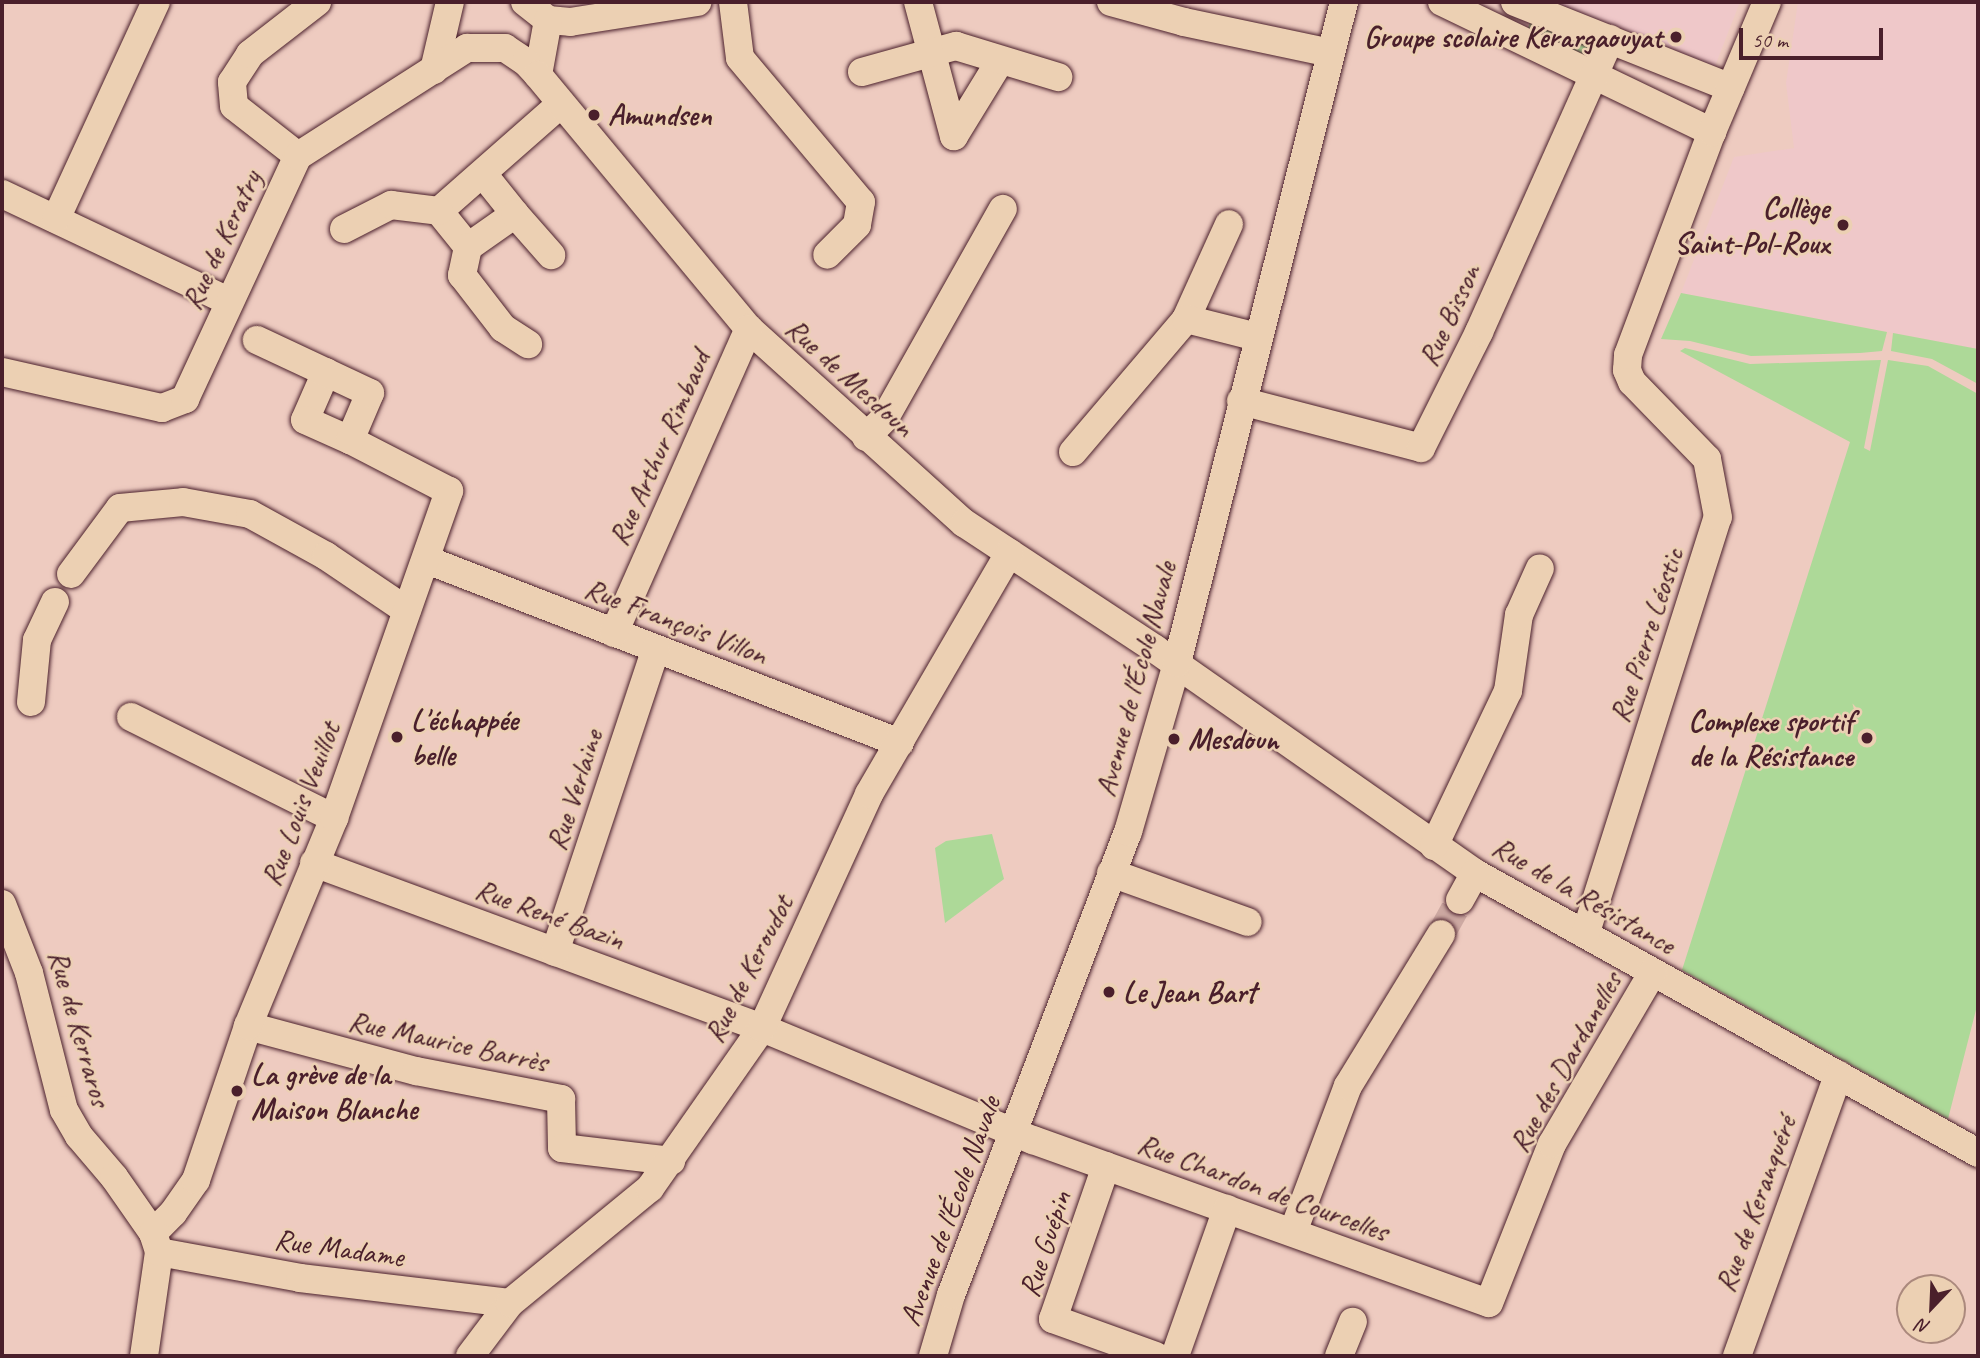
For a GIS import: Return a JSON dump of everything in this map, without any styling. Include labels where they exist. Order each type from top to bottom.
[{"type":"street","points":[[56,219],[156,2]]},
{"type":"street","points":[[298,156],[234,106],[232,82],[250,54],[317,2]]},
{"type":"street","points":[[433,70],[450,2]]},
{"type":"street","points":[[526,2],[548,20],[570,22],[697,2]]},
{"type":"street","points":[[733,2],[740,58],[862,202],[857,225],[827,255]]},
{"type":"street","points":[[918,2],[954,136],[1000,61]]},
{"type":"street","points":[[1111,2],[1186,12],[1331,53]]},
{"type":"street","name":"Avenue de l'École Navale","points":[[933,1356],[951,1295],[1016,1132],[1128,832],[1177,663],[1257,337],[1344,2]]},
{"type":"street","points":[[1442,2],[1712,132],[1766,2]]},
{"type":"street","points":[[1500,29],[1513,2],[1731,88]]},
{"type":"street","points":[[538,75],[548,20]]},
{"type":"street","name":"Rue Bisson","points":[[1241,401],[1421,448],[1479,332],[1610,39]]},
{"type":"street","points":[[862,72],[956,46],[1058,77]]},
{"type":"street","name":"Rue de Keratry","points":[[2,372],[162,408],[186,399],[228,301],[298,156],[467,48],[505,48]]},
{"type":"street","name":"Rue de Mesdoun","points":[[505,48],[526,62],[538,75],[749,329],[866,437],[964,523],[1177,663]]},
{"type":"street","points":[[439,211],[562,104]]},
{"type":"street","name":"Rue Pierre Léostic","points":[[1586,932],[1718,517],[1707,459],[1632,382],[1627,370],[1628,355],[1712,132]]},
{"type":"street","points":[[483,174],[551,255]]},
{"type":"street","points":[[2,194],[228,301]]},
{"type":"street","points":[[344,229],[391,205],[439,211],[468,247]]},
{"type":"street","points":[[866,437],[885,418],[1003,209]]},
{"type":"street","points":[[514,214],[468,247],[462,275],[503,328],[528,344]]},
{"type":"street","points":[[1073,453],[1186,319],[1229,224]]},
{"type":"street","points":[[1186,319],[1257,337]]},
{"type":"street","name":"Rue Arthur Rimbaud","points":[[614,633],[749,329]]},
{"type":"street","points":[[257,340],[370,393],[350,440]]},
{"type":"street","name":"Rue Louis Veuillot","points":[[156,1242],[196,1180],[248,1026],[334,818],[406,610],[427,560],[449,491],[305,420],[326,373]]},
{"type":"street","points":[[71,574],[120,508],[183,502],[250,514],[326,556],[406,610]]},
{"type":"street","name":"Rue de Keroudot","points":[[470,1356],[510,1303],[650,1188],[762,1028],[869,794],[1009,553]]},
{"type":"street","name":"Rue François Villon","points":[[427,560],[900,743]]},
{"type":"street","points":[[1434,846],[1508,691],[1519,615],[1540,568]]},
{"type":"street","points":[[30,702],[37,640],[55,602]]},
{"type":"street","name":"Rue Verlaine","points":[[555,952],[656,649]]},
{"type":"street","name":"Rue de la Résistance","points":[[1177,663],[1475,873],[1586,932],[1978,1153]]},
{"type":"street","points":[[131,717],[334,818]]},
{"type":"street","name":"Rue René Bazin","points":[[314,863],[762,1028],[1016,1132]]},
{"type":"street","points":[[1111,873],[1248,922]]},
{"type":"street","points":[[1460,900],[1475,873]]},
{"type":"street","name":"Rue de Kerraros","points":[[2,904],[29,973],[64,1110],[79,1136],[114,1177],[156,1242]]},
{"type":"street","points":[[1293,1232],[1348,1086],[1441,934]]},
{"type":"street","name":"Rue des Dardanelles","points":[[1489,1303],[1552,1144],[1653,972]]},
{"type":"street","name":"Rue Maurice Barrès","points":[[248,1026],[357,1057],[561,1099],[562,1148],[671,1161]]},
{"type":"street","name":"Rue de Keranquéré","points":[[1737,1356],[1838,1075]]},
{"type":"street","name":"Rue Chardon de Courcelles","points":[[1016,1132],[1106,1167],[1489,1303]]},
{"type":"street","name":"Rue Guépin","points":[[1106,1167],[1053,1318],[1156,1356]]},
{"type":"street","points":[[1175,1356],[1227,1209]]},
{"type":"street","points":[[144,1356],[156,1242]]},
{"type":"street","name":"Rue Madame","points":[[156,1242],[206,1261],[300,1278],[510,1303]]},
{"type":"street","points":[[1339,1356],[1353,1322]]},
{"type":"shaded area","name":"Groupe scolaire Kerargaouyat","points":[[1537,2],[1740,2],[1713,71]]},
{"type":"shaded area","name":"Collège Saint-Pol-Roux","points":[[1798,2],[1978,2],[1978,349],[1681,293],[1734,157],[1794,148],[1786,83]]},
{"type":"green space","points":[[1531,19],[1597,46],[1589,59],[1528,28]]},
{"type":"green space","points":[[1681,293],[1887,332],[1882,351],[1860,353],[1751,356],[1690,341],[1661,339]]},
{"type":"green space","points":[[1893,333],[1978,349],[1978,384],[1932,359],[1891,351]]},
{"type":"green space","name":"Complexe sportif de la Résistance","points":[[1685,348],[1750,364],[1881,360],[1864,448],[1870,451],[1888,360],[1928,366],[1978,394],[1978,1002],[1948,1119],[1682,970],[1850,442],[1680,351]]},
{"type":"green space","points":[[992,834],[1004,879],[945,923],[935,848],[946,841]]},
{"type":"tunnel","points":[[1441,934],[1460,900]]},
{"type":"place","name":"Groupe scolaire Kerargaouyat","points":[[1676,37]]},
{"type":"place","name":"Amundsen","points":[[594,115]]},
{"type":"place","name":"Collège Saint-Pol-Roux","points":[[1843,225]]},
{"type":"place","name":"L'échappée belle","points":[[397,737]]},
{"type":"place","name":"Complexe sportif de la Résistance","points":[[1867,738]]},
{"type":"place","name":"Mesdoun","points":[[1174,739]]},
{"type":"place","name":"Le Jean Bart","points":[[1109,992]]},
{"type":"place","name":"La grève de la Maison Blanche","points":[[237,1091]]}]
